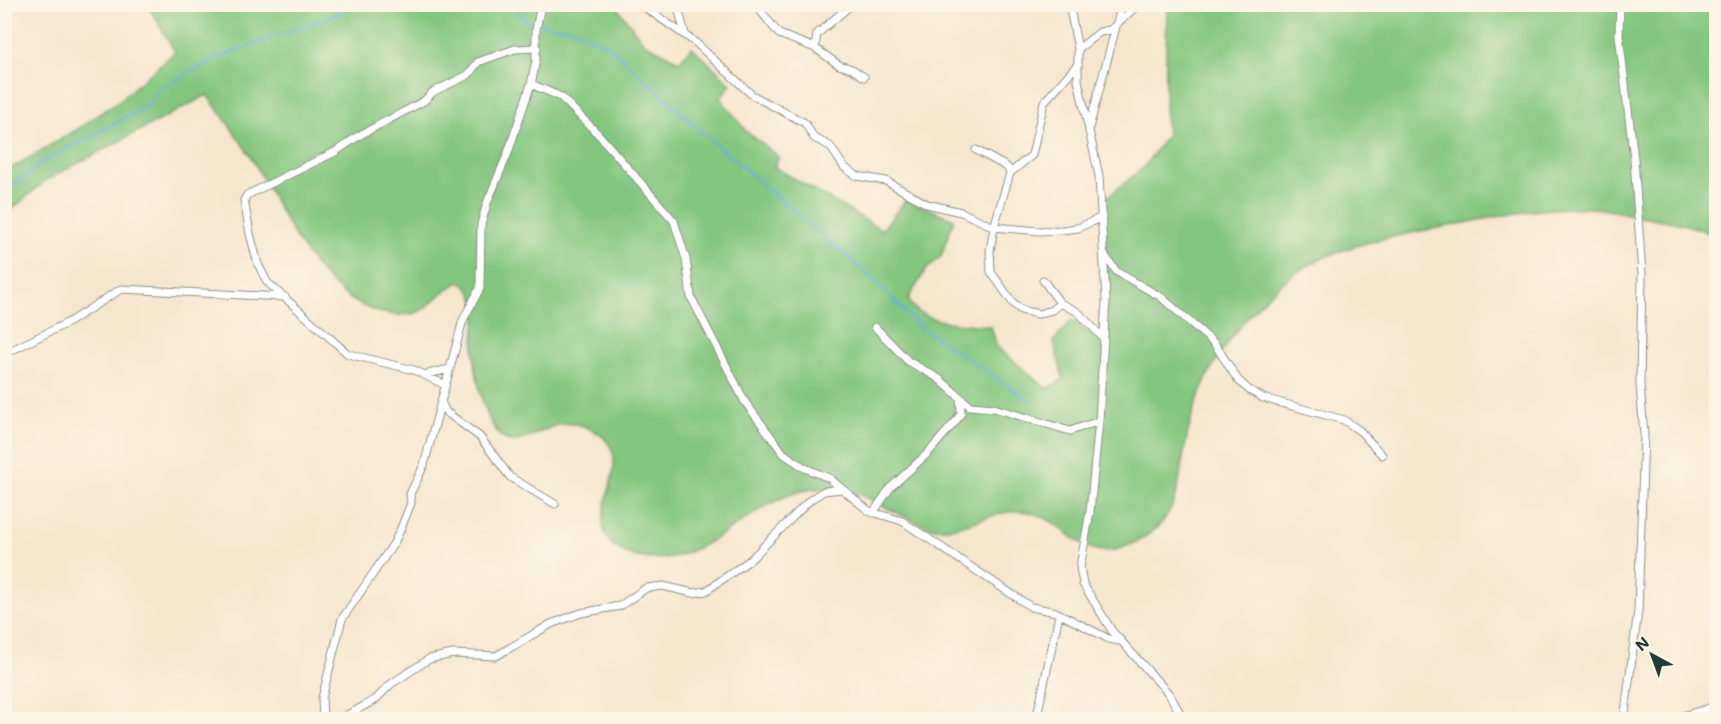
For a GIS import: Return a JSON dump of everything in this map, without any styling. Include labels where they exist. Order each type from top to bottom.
[{"type":"street","points":[[323,720],[322,698],[342,619],[394,543],[411,503],[410,494],[424,465],[464,319],[480,288],[480,236],[487,203],[508,153],[531,84],[537,48],[537,21],[541,4]]},
{"type":"street","points":[[640,4],[685,34],[752,95],[805,123],[814,138],[830,147],[850,172],[863,178],[886,181],[927,204],[961,212],[994,227],[1021,230],[1062,230],[1078,228],[1102,216]]},
{"type":"street","points":[[676,4],[685,34]]},
{"type":"street","points":[[755,4],[779,34],[815,48],[839,65],[852,69],[864,77]]},
{"type":"street","points":[[815,48],[817,34],[852,4]]},
{"type":"street","points":[[1069,4],[1078,49],[1078,80],[1099,176],[1106,300],[1099,421],[1090,512],[1080,567],[1080,584],[1119,641],[1169,694],[1184,720]]},
{"type":"street","points":[[1089,131],[1105,61],[1119,21],[1122,4]]},
{"type":"street","points":[[1078,49],[1098,33],[1109,30],[1139,4]]},
{"type":"street","points":[[1620,4],[1619,35],[1634,159],[1642,274],[1640,375],[1644,435],[1638,611],[1624,720]]},
{"type":"street","points":[[445,385],[427,374],[348,354],[267,282],[258,264],[243,205],[247,195],[335,152],[360,135],[424,101],[433,92],[468,75],[478,62],[515,49],[537,48]]},
{"type":"street","points":[[1060,303],[1052,310],[1038,314],[1021,310],[1013,303],[991,272],[990,251],[994,227],[1011,173],[1032,155],[1044,102],[1078,64]]},
{"type":"street","points":[[531,84],[561,97],[663,206],[674,221],[686,259],[691,297],[745,402],[784,454],[805,468],[829,478],[873,513],[902,521],[1031,608],[1059,615],[1119,641]]},
{"type":"street","points":[[976,150],[1007,167],[1011,173]]},
{"type":"street","points":[[1103,253],[1117,272],[1161,297],[1214,343],[1233,373],[1249,390],[1263,399],[1344,420],[1360,431],[1382,455]]},
{"type":"street","points":[[1043,280],[1060,303],[1078,312],[1103,338]]},
{"type":"street","points":[[4,354],[69,322],[121,289],[285,297]]},
{"type":"street","points":[[875,327],[908,361],[938,378],[970,406],[994,408],[1070,431],[1099,421]]},
{"type":"street","points":[[427,374],[450,369]]},
{"type":"street","points":[[873,513],[890,488],[927,454],[956,421],[962,411],[960,397]]},
{"type":"street","points":[[442,404],[446,412],[480,437],[510,477],[555,504]]},
{"type":"street","points":[[338,720],[375,700],[391,684],[429,658],[453,654],[496,656],[551,624],[581,613],[620,606],[646,588],[663,586],[693,593],[706,591],[750,560],[811,499],[824,491],[842,489]]},
{"type":"street","points":[[1036,720],[1059,615]]},
{"type":"street","points":[[1670,720],[1716,706]]},
{"type":"green space","points":[[148,5],[620,5],[619,10],[644,43],[679,61],[692,47],[731,84],[720,98],[746,131],[779,157],[774,167],[882,230],[906,200],[954,219],[941,256],[926,270],[908,299],[922,314],[945,322],[991,326],[997,347],[1047,389],[1063,379],[1054,341],[1072,320],[1089,333],[1103,335],[1105,199],[1144,167],[1167,135],[1165,106],[1167,5],[1716,5],[1716,236],[1685,225],[1607,210],[1574,208],[1539,210],[1370,242],[1327,256],[1308,265],[1279,285],[1257,307],[1237,330],[1212,368],[1195,407],[1178,484],[1168,513],[1159,526],[1145,537],[1111,551],[1086,546],[1042,516],[1028,512],[1002,513],[965,525],[940,528],[912,520],[861,495],[832,489],[814,489],[790,494],[767,505],[699,547],[675,556],[650,559],[624,552],[611,543],[604,532],[605,505],[614,462],[612,450],[602,436],[579,425],[562,424],[514,441],[500,436],[494,428],[485,409],[477,376],[474,344],[476,306],[473,295],[467,288],[460,282],[453,285],[424,309],[411,314],[383,313],[358,303],[335,287],[298,241],[251,157],[207,95],[46,180],[5,215],[5,172],[73,132],[120,100],[175,52]]},
{"type":"waterway","points":[[4,192],[43,162],[148,106],[159,89],[219,57],[340,13],[355,4]]},
{"type":"waterway","points":[[508,4],[529,23],[534,24]]},
{"type":"waterway","points":[[540,24],[570,28],[608,45],[697,128],[863,270],[918,325],[1029,400]]}]
